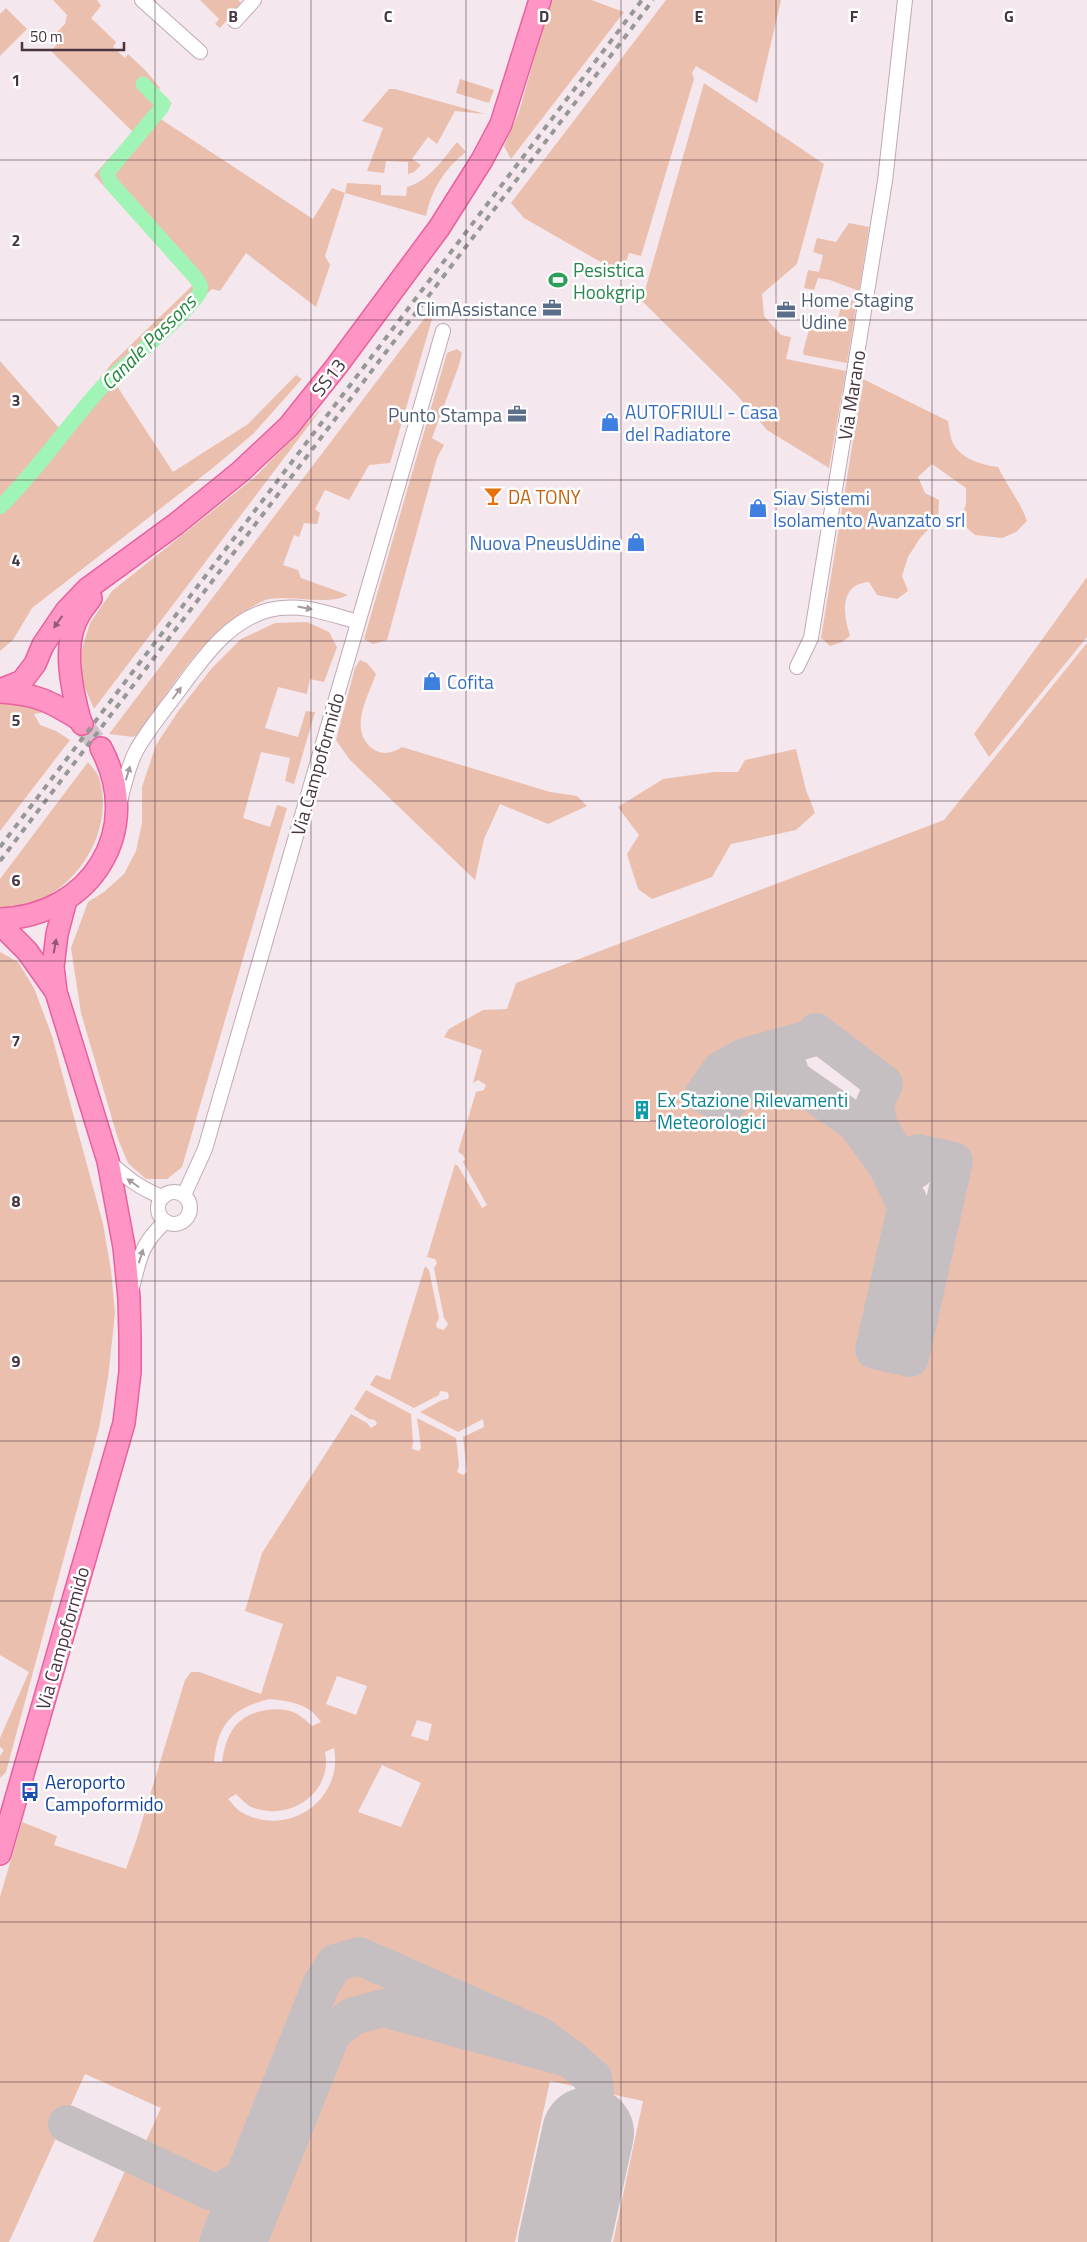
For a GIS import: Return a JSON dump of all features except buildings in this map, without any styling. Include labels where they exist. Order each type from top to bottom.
[{"type":"main road","name":"SS13","points":[[0,691],[22,681],[35,664],[44,645],[66,611],[87,589],[176,524],[240,472],[289,426],[381,308],[439,228],[468,184],[498,130],[540,0]]},
{"type":"main road","name":"SS13","points":[[0,691],[24,693],[50,701],[81,722],[71,678],[72,635],[77,618],[104,576]]},
{"type":"main road","points":[[0,919],[19,918],[44,912],[66,900],[82,888],[102,861],[113,837],[117,817],[116,788],[108,760],[101,748]]},
{"type":"main road","points":[[56,992],[54,953],[66,900]]},
{"type":"main road","points":[[0,924],[27,951],[56,992]]},
{"type":"main road","name":"Via Campoformido","points":[[0,1854],[124,1423],[130,1372],[129,1298],[124,1247],[108,1161],[56,992]]},
{"type":"street","points":[[142,0],[200,52]]},
{"type":"street","points":[[235,21],[254,0]]},
{"type":"street","name":"Via Marano","points":[[797,667],[811,638],[879,219],[886,173],[905,0]]},
{"type":"street","name":"Via Campoformido","points":[[184,1195],[205,1149],[443,330]]},
{"type":"street","points":[[117,817],[127,771],[148,732],[200,662],[230,630],[268,610],[301,607],[358,622]]},
{"type":"street","points":[[108,1161],[129,1181],[144,1190],[163,1197]]},
{"type":"street","points":[[170,1192],[184,1195],[190,1205],[188,1217],[178,1224],[166,1222],[161,1218],[158,1207],[163,1197],[170,1192]]},
{"type":"street","points":[[129,1298],[144,1245],[153,1233],[166,1222]]},
{"type":"shaded area","points":[[53,0],[97,0],[101,6],[91,18],[116,42],[113,47],[125,58],[128,54],[146,71],[160,88],[157,91],[172,103],[159,118],[313,219],[332,188],[345,193],[325,256],[330,265],[316,307],[246,253],[220,291],[212,289],[115,383],[173,472],[248,424],[296,375],[302,379],[253,434],[214,467],[32,608],[13,640],[0,651],[0,361],[60,429],[112,363],[193,285],[94,175],[133,132],[51,51],[61,40],[56,33],[65,24],[67,15]]},
{"type":"shaded area","points":[[200,0],[238,0],[242,4],[220,28],[215,24],[219,19]]},
{"type":"shaded area","points":[[551,0],[591,0],[624,12],[511,159],[504,146],[519,112]]},
{"type":"shaded area","points":[[666,0],[781,0],[757,103],[696,66],[692,73],[694,79],[641,256],[629,253],[624,269],[611,268],[524,218],[511,203]]},
{"type":"shaded area","points":[[6,8],[27,29],[0,56],[0,14]]},
{"type":"shaded area","points":[[460,79],[494,90],[489,103],[456,93]]},
{"type":"shaded area","points":[[704,83],[824,164],[797,264],[762,294],[764,316],[781,335],[791,337],[786,359],[846,371],[829,468],[767,430],[736,394],[642,301]]},
{"type":"shaded area","points":[[389,89],[395,89],[485,114],[455,111],[437,144],[428,137],[412,159],[421,165],[414,172],[408,174],[408,162],[386,161],[384,173],[367,171],[383,128],[362,121]]},
{"type":"shaded area","points":[[457,142],[466,152],[445,172],[440,180],[431,197],[426,216],[345,193],[347,183],[381,185],[381,195],[406,196],[407,187],[429,175]]},
{"type":"shaded area","points":[[849,223],[869,227],[859,291],[830,280],[818,278],[814,290],[804,288],[808,270],[819,272],[823,255],[813,252],[817,238],[836,242]]},
{"type":"shaded area","points":[[843,299],[857,301],[847,363],[804,355],[803,352],[811,322],[830,328],[837,322]]},
{"type":"shaded area","points":[[437,302],[390,463],[369,465],[349,500],[325,490],[315,509],[320,513],[317,524],[304,523],[299,537],[294,535],[283,565],[298,570],[301,578],[348,595],[331,600],[278,598],[258,603],[234,619],[203,647],[175,681],[138,734],[133,737],[109,734]]},
{"type":"shaded area","points":[[457,349],[462,353],[459,365],[432,438],[444,445],[437,458],[387,640],[373,644],[364,639],[447,353]]},
{"type":"shaded area","points":[[863,379],[948,421],[952,441],[960,452],[971,460],[998,467],[1027,521],[1016,532],[1002,538],[975,535],[960,522],[966,504],[966,488],[932,464],[918,477],[925,493],[939,500],[938,519],[920,538],[908,557],[902,576],[908,591],[897,599],[877,595],[869,582],[852,588],[848,594],[845,610],[850,636],[842,642],[830,646],[821,638]]},
{"type":"shaded area","points":[[322,408],[94,709],[82,681],[81,652],[90,623],[112,591],[255,477]]},
{"type":"shaded area","points":[[1087,577],[1087,637],[989,757],[974,734]]},
{"type":"shaded area","points":[[307,622],[329,632],[337,647],[324,682],[310,679],[307,694],[278,687],[265,728],[298,737],[306,711],[315,712],[294,784],[285,781],[290,758],[261,752],[243,818],[270,827],[277,805],[287,808],[182,1167],[167,1179],[146,1179],[128,1163],[118,1139],[81,1013],[71,948],[88,902],[104,892],[124,874],[136,851],[142,823],[142,787],[156,745],[179,710],[212,668],[241,639],[275,623]]},
{"type":"shaded area","points":[[1087,643],[1087,2242],[613,2242],[643,2101],[550,2081],[515,2242],[227,2242],[333,1984],[347,1968],[367,1969],[535,2042],[544,2031],[358,1945],[324,1956],[237,2177],[228,2187],[220,2189],[140,2154],[161,2108],[85,2074],[9,2242],[0,2242],[0,1897],[22,1822],[57,1836],[54,1845],[126,1869],[185,1680],[191,1672],[199,1672],[261,1694],[283,1624],[245,1611],[262,1553],[351,1414],[367,1423],[371,1428],[377,1424],[375,1420],[369,1419],[354,1409],[366,1390],[411,1414],[412,1449],[419,1451],[421,1448],[417,1418],[456,1438],[459,1466],[457,1472],[463,1475],[467,1472],[463,1437],[484,1427],[483,1419],[458,1432],[420,1412],[442,1400],[448,1399],[449,1395],[447,1392],[440,1391],[439,1395],[414,1408],[370,1385],[376,1375],[390,1380],[425,1266],[429,1270],[439,1318],[436,1324],[437,1328],[444,1330],[448,1324],[444,1318],[434,1268],[437,1263],[435,1259],[427,1257],[455,1164],[458,1166],[482,1208],[487,1205],[463,1162],[465,1159],[463,1155],[458,1152],[476,1092],[484,1090],[486,1085],[478,1080],[473,1083],[482,1050],[444,1037],[449,1029],[483,1010],[507,1009],[516,983],[944,820]],"holes":[[[817,1033],[884,1084],[875,1103],[879,1127],[904,1166],[915,1170],[919,1153],[954,1161],[910,1358],[874,1350],[908,1200],[902,1197],[886,1164],[855,1122],[787,1075],[789,1069],[768,1072],[752,1079],[725,1106],[704,1094],[721,1070],[744,1057],[812,1038]],[[337,1676],[367,1686],[356,1715],[326,1704]],[[270,1699],[285,1701],[305,1707],[321,1722],[312,1726],[296,1713],[290,1711],[275,1709],[258,1712],[238,1723],[226,1745],[222,1762],[214,1762],[219,1737],[224,1727],[230,1719],[246,1707]],[[417,1720],[432,1724],[428,1741],[411,1736]],[[334,1748],[335,1767],[330,1784],[321,1798],[308,1810],[293,1817],[276,1821],[259,1819],[241,1812],[228,1799],[236,1794],[251,1807],[268,1811],[295,1807],[316,1791],[326,1766],[325,1752]],[[382,1765],[421,1783],[401,1827],[358,1812]]]},
{"type":"shaded area","points":[[360,660],[367,663],[376,674],[362,714],[361,724],[362,733],[373,749],[388,753],[402,747],[550,792],[577,796],[587,806],[548,824],[500,804],[484,839],[475,880],[350,760],[336,740],[355,668]]},
{"type":"shaded area","points":[[0,702],[28,706],[45,712],[34,714],[40,725],[56,731],[70,740],[0,831]]},
{"type":"shaded area","points":[[796,749],[806,790],[815,813],[796,830],[731,844],[712,877],[652,899],[638,889],[627,854],[639,835],[618,807],[663,779],[714,772],[738,772],[745,760]]},
{"type":"shaded area","points":[[88,762],[99,778],[103,801],[101,824],[93,846],[81,866],[64,884],[45,897],[23,905],[0,907],[0,879]]},
{"type":"shaded area","points":[[0,952],[18,962],[34,988],[52,1036],[103,1224],[111,1270],[115,1313],[108,1378],[99,1428],[6,1772],[0,1778],[0,1756],[4,1750],[0,1747],[0,1738],[29,1672],[0,1655]]},
{"type":"shaded area","points":[[130,2160],[219,2199],[224,2208],[212,2242],[93,2242]]},
{"type":"waterway","name":"Canale Passons","points":[[0,507],[27,478],[103,386],[175,320],[192,303],[200,291],[200,285],[195,277],[111,183],[107,173],[162,107],[163,104],[143,84]]},
{"type":"taxiway","points":[[816,1032],[884,1084],[875,1103],[879,1127],[904,1166],[915,1170],[918,1153],[954,1161],[910,1358],[874,1350],[908,1200],[902,1197],[886,1164],[855,1122],[787,1075],[789,1069],[768,1072],[752,1079],[738,1090],[725,1106],[704,1094],[721,1070],[744,1057],[812,1038],[816,1032]]},
{"type":"taxiway","points":[[218,2242],[321,1985],[335,1963],[359,1956],[540,2036],[571,2059]]},
{"type":"taxiway","points":[[248,2242],[332,2033],[353,2016],[383,2008],[571,2059],[593,2078],[595,2091],[588,2133]]},
{"type":"taxiway","points":[[67,2124],[210,2191],[221,2191],[244,2178]]},
{"type":"runway","points":[[564,2242],[588,2133]]},
{"type":"tunnel","points":[[82,724],[101,748]]},
{"type":"railway","points":[[0,847],[642,0]]},
{"type":"railway","points":[[0,861],[653,0]]},
{"type":"place","name":"Pesistica Hookgrip","points":[[558,280]]},
{"type":"place","name":"ClimAssistance","points":[[552,308]]},
{"type":"place","name":"Home Staging Udine","points":[[786,310]]},
{"type":"place","name":"Punto Stampa","points":[[517,414]]},
{"type":"place","name":"AUTOFRIULI - Casa del Radiatore","points":[[610,422]]},
{"type":"place","name":"DA TONY","points":[[493,496]]},
{"type":"place","name":"Siav Sistemi Isolamento Avanzato srl","points":[[758,508]]},
{"type":"place","name":"Nuova PneusUdine","points":[[636,542]]},
{"type":"place","name":"Cofita","points":[[432,681]]},
{"type":"place","name":"Ex Stazione Rilevamenti Meteorologici","points":[[642,1110]]},
{"type":"place","name":"Aeroporto Campoformido","points":[[30,1792]]}]
